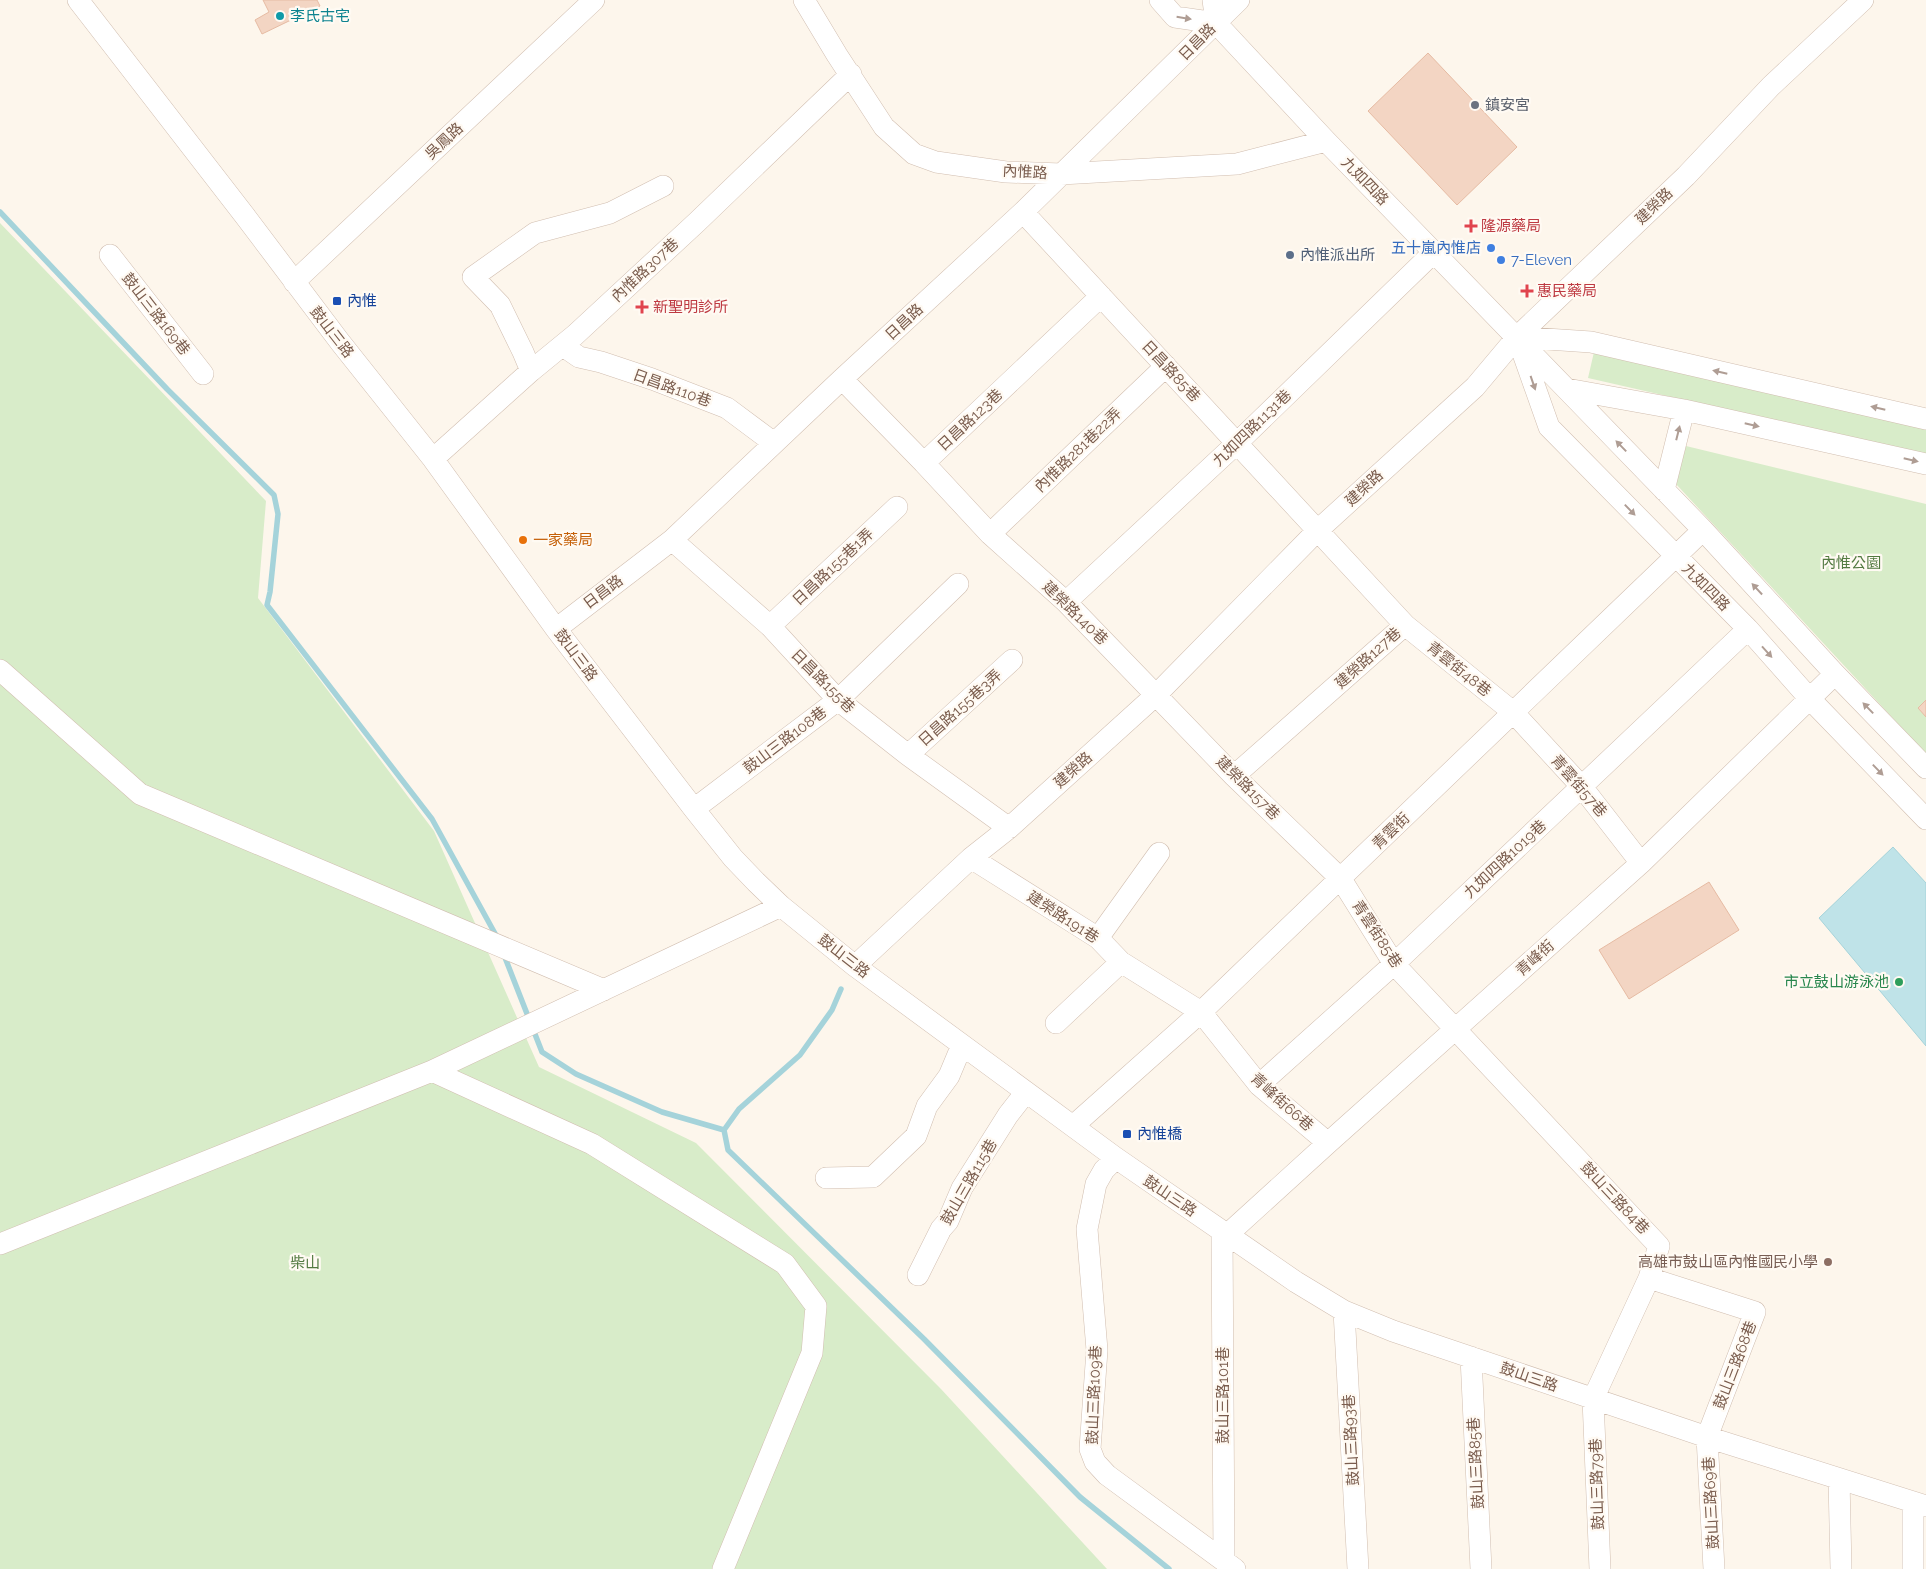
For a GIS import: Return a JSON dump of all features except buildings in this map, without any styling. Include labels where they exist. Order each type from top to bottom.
[{"type":"street","name":"鼓山三路","points":[[78,0],[294,282],[433,459],[556,629],[694,809],[733,858],[781,906],[855,966],[1116,1158],[1296,1282],[1344,1311],[1393,1331],[1593,1399],[1920,1505]]},
{"type":"street","name":"吳鳳路","points":[[294,282],[594,0]]},
{"type":"street","name":"內惟路","points":[[804,0],[837,55],[884,126],[914,154],[936,162],[1006,172],[1061,174],[1237,164],[1326,141]]},
{"type":"street","points":[[1160,0],[1175,17],[1216,23],[1213,0]]},
{"type":"street","name":"日昌路","points":[[556,629],[672,540],[842,379],[1023,212],[1240,0]]},
{"type":"street","name":"建榮路","points":[[855,966],[971,858],[1009,828],[1157,694],[1318,530],[1475,386],[1517,337],[1686,176],[1771,86],[1863,0]]},
{"type":"street","name":"九如四路","points":[[1216,23],[1326,141],[1703,530],[1835,674],[1926,768]]},
{"type":"street","name":"內惟路307巷","points":[[433,459],[531,371],[562,346],[697,222],[850,74]]},
{"type":"street","points":[[531,371],[500,305],[473,277],[535,233],[610,213],[663,186]]},
{"type":"street","name":"日昌路85巷","points":[[1023,212],[1318,530]]},
{"type":"street","name":"九如四路1131巷","points":[[1066,602],[1237,443],[1434,252]]},
{"type":"street","name":"鼓山三路169巷","points":[[110,255],[203,374]]},
{"type":"street","name":"日昌路123巷","points":[[842,379],[924,463],[1101,296]]},
{"type":"street","points":[[1517,337],[1591,342],[1926,419]]},
{"type":"street","name":"九如四路","points":[[1517,337],[1549,427],[1748,629],[1809,698],[1926,819]]},
{"type":"street","name":"日昌路110巷","points":[[562,346],[579,357],[601,362],[652,379],[726,408],[774,443]]},
{"type":"street","name":"內惟路281巷22弄","points":[[990,534],[1166,366]]},
{"type":"street","points":[[1567,389],[1684,410],[1926,464]]},
{"type":"street","points":[[1664,490],[1684,410]]},
{"type":"street","name":"建榮路140巷","points":[[924,463],[990,534],[1066,602],[1157,694]]},
{"type":"street","name":"日昌路155巷1弄","points":[[770,626],[897,507]]},
{"type":"street","name":"建榮路127巷","points":[[1234,776],[1405,625],[1318,530]]},
{"type":"street","name":"青雲街","points":[[1073,1126],[1201,1012],[1342,879],[1703,530]]},
{"type":"street","name":"日昌路155巷","points":[[672,540],[770,626],[838,700],[908,756],[1009,828]]},
{"type":"street","name":"鼓山三路108巷","points":[[694,809],[838,700],[958,584]]},
{"type":"street","name":"青雲街48巷","points":[[1405,625],[1513,712]]},
{"type":"street","name":"九如四路1019巷","points":[[1259,1085],[1394,964],[1748,629]]},
{"type":"street","name":"日昌路155巷3弄","points":[[908,756],[1012,660]]},
{"type":"street","points":[[0,670],[140,794],[604,990]]},
{"type":"street","name":"青峰街","points":[[1225,1233],[1457,1029],[1641,863],[1835,674]]},
{"type":"street","name":"建榮路157巷","points":[[1157,694],[1234,776],[1342,879]]},
{"type":"street","name":"青雲街57巷","points":[[1513,712],[1582,787],[1641,863]]},
{"type":"street","points":[[1098,938],[1159,853]]},
{"type":"street","name":"建榮路191巷","points":[[971,858],[1098,938],[1120,962],[1201,1012]]},
{"type":"street","name":"青雲街85巷","points":[[1342,879],[1394,964],[1457,1029]]},
{"type":"street","points":[[0,1244],[432,1071],[781,906]]},
{"type":"street","points":[[1056,1023],[1120,962]]},
{"type":"street","name":"青峰街66巷","points":[[1201,1012],[1259,1085],[1328,1143]]},
{"type":"street","name":"鼓山三路84巷","points":[[1457,1029],[1659,1246],[1649,1278],[1593,1399]]},
{"type":"street","points":[[826,1178],[873,1178],[916,1136],[927,1106],[949,1076],[962,1045]]},
{"type":"street","points":[[432,1071],[592,1144],[785,1264],[816,1306],[812,1353],[723,1569]]},
{"type":"street","name":"鼓山三路115巷","points":[[918,1275],[941,1229],[948,1221],[962,1188],[1008,1115],[1026,1092]]},
{"type":"street","name":"鼓山三路109巷","points":[[1116,1158],[1104,1170],[1096,1184],[1087,1229],[1097,1350],[1090,1449],[1094,1462],[1108,1475],[1229,1565]]},
{"type":"street","name":"鼓山三路101巷","points":[[1225,1233],[1229,1565]]},
{"type":"street","name":"鼓山三路68巷","points":[[1649,1278],[1755,1312],[1707,1437]]},
{"type":"street","name":"鼓山三路93巷","points":[[1344,1311],[1358,1569]]},
{"type":"street","name":"鼓山三路85巷","points":[[1471,1357],[1481,1569]]},
{"type":"street","name":"鼓山三路79巷","points":[[1593,1399],[1600,1569]]},
{"type":"street","name":"鼓山三路69巷","points":[[1707,1437],[1714,1569]]},
{"type":"street","points":[[1839,1479],[1841,1569]]},
{"type":"street","points":[[1913,1569],[1920,1505]]},
{"type":"green space","name":"柴山","points":[[0,223],[266,501],[258,598],[434,831],[539,1067],[696,1143],[941,1389],[1107,1569],[0,1569]]},
{"type":"green space","points":[[1594,352],[1926,428],[1926,455],[1588,378]]},
{"type":"green space","name":"內惟公園","points":[[1686,446],[1926,504],[1926,754],[1676,484]]},
{"type":"water","name":"市立鼓山游泳池","points":[[1893,847],[1926,883],[1926,1046],[1819,918]]},
{"type":"waterway","points":[[0,212],[167,389],[274,495],[278,514],[267,605],[432,819],[498,939]]},
{"type":"waterway","points":[[504,955],[542,1052],[576,1074],[662,1112],[724,1130],[728,1150],[924,1339],[1080,1497],[1169,1569]]},
{"type":"waterway","points":[[724,1130],[739,1109],[800,1055],[832,1010],[841,989]]},
{"type":"place","name":"李氏古宅","points":[[280,16]]},
{"type":"place","name":"鎮安宮","points":[[1475,105]]},
{"type":"place","name":"隆源藥局","points":[[1471,226]]},
{"type":"place","name":"五十嵐內惟店","points":[[1491,248]]},
{"type":"place","name":"內惟派出所","points":[[1290,255]]},
{"type":"place","name":"7-Eleven","points":[[1501,260]]},
{"type":"place","name":"惠民藥局","points":[[1527,291]]},
{"type":"place","name":"內惟","points":[[337,301]]},
{"type":"place","name":"新聖明診所","points":[[642,307]]},
{"type":"place","name":"一家藥局","points":[[523,540]]},
{"type":"place","name":"市立鼓山游泳池","points":[[1899,982]]},
{"type":"place","name":"內惟橋","points":[[1127,1134]]},
{"type":"place","name":"高雄市鼓山區內惟國民小學","points":[[1828,1262]]}]
